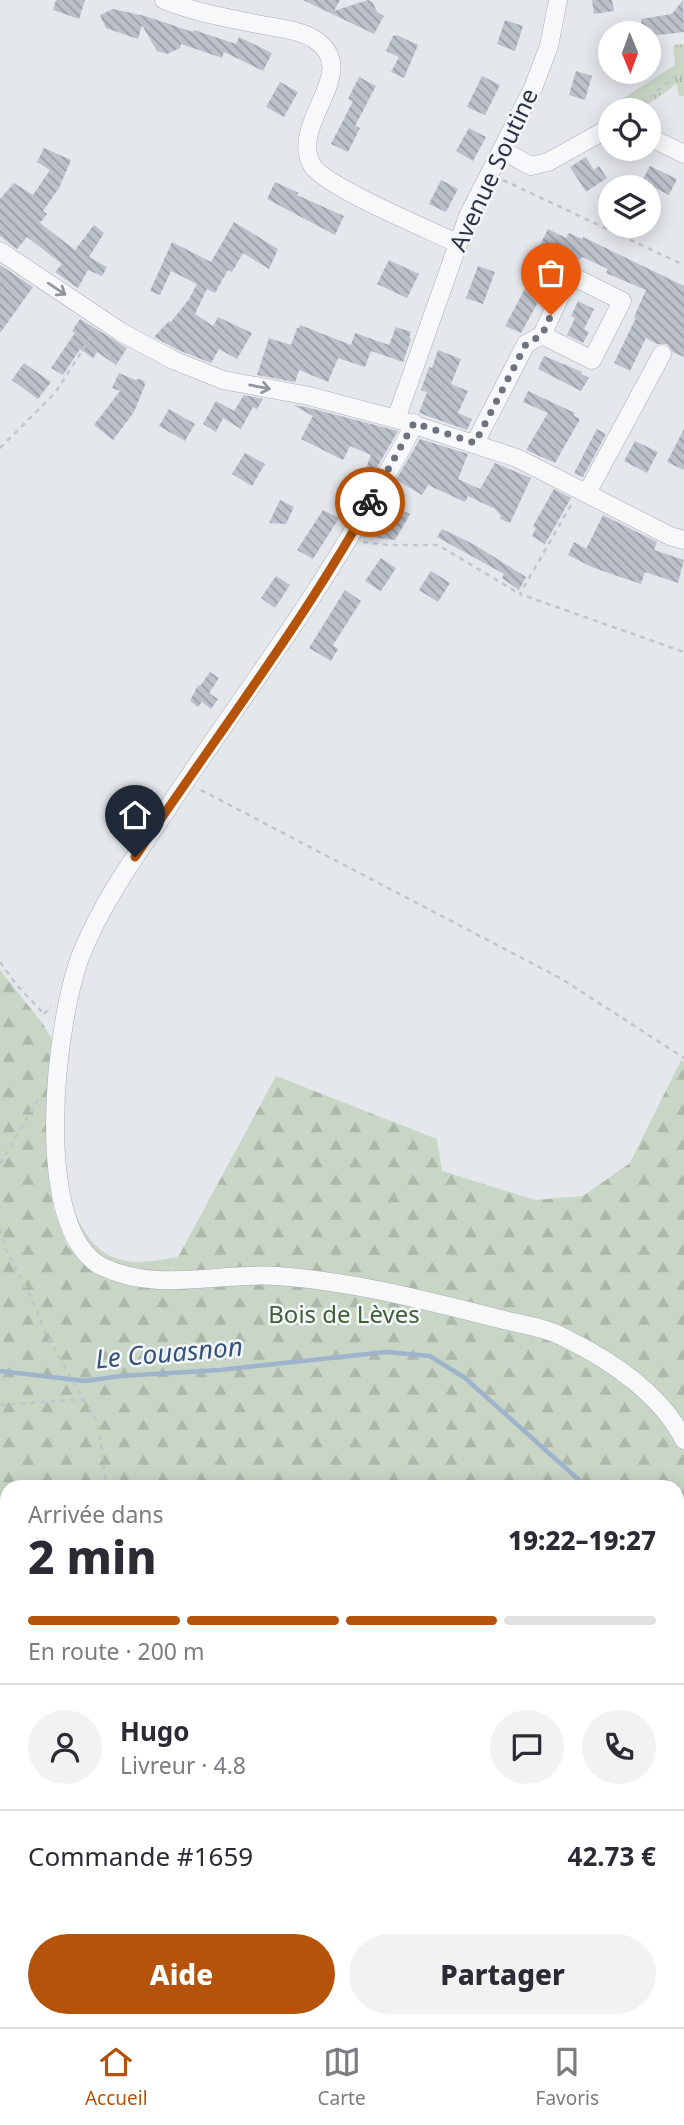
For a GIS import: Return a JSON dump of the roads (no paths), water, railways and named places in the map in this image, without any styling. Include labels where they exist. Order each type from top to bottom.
[{"type":"street","points":[[164,0],[188,10],[292,30],[314,39],[329,56],[331,75],[326,95],[309,128],[306,144],[313,166],[333,184],[457,243]]},
{"type":"street","name":"Avenue Soutine","points":[[558,0],[549,46],[533,88],[457,243],[405,421],[349,540],[283,642],[135,857],[95,923],[81,954],[64,1021],[54,1141],[61,1203],[76,1242],[99,1266],[130,1277],[174,1281],[226,1275],[276,1276],[342,1284],[469,1311],[562,1336],[617,1367],[658,1403],[684,1440]]},
{"type":"street","points":[[502,150],[531,166],[548,162],[598,134]]},
{"type":"street","points":[[661,143],[684,154]]},
{"type":"street","points":[[0,251],[103,320],[173,360],[222,380],[309,396],[475,443],[517,458],[670,536],[684,540]]},
{"type":"street","points":[[475,443],[526,344],[542,335],[570,275],[622,300],[592,360],[542,335]]},
{"type":"street","points":[[584,491],[662,354]]},
{"type":"waterway","name":"Le Couasnon","points":[[0,1371],[85,1381],[386,1352],[430,1356],[465,1378],[579,1480]]},
{"type":"park label","name":"Bois de Lèves","points":[[344,1315]]}]
